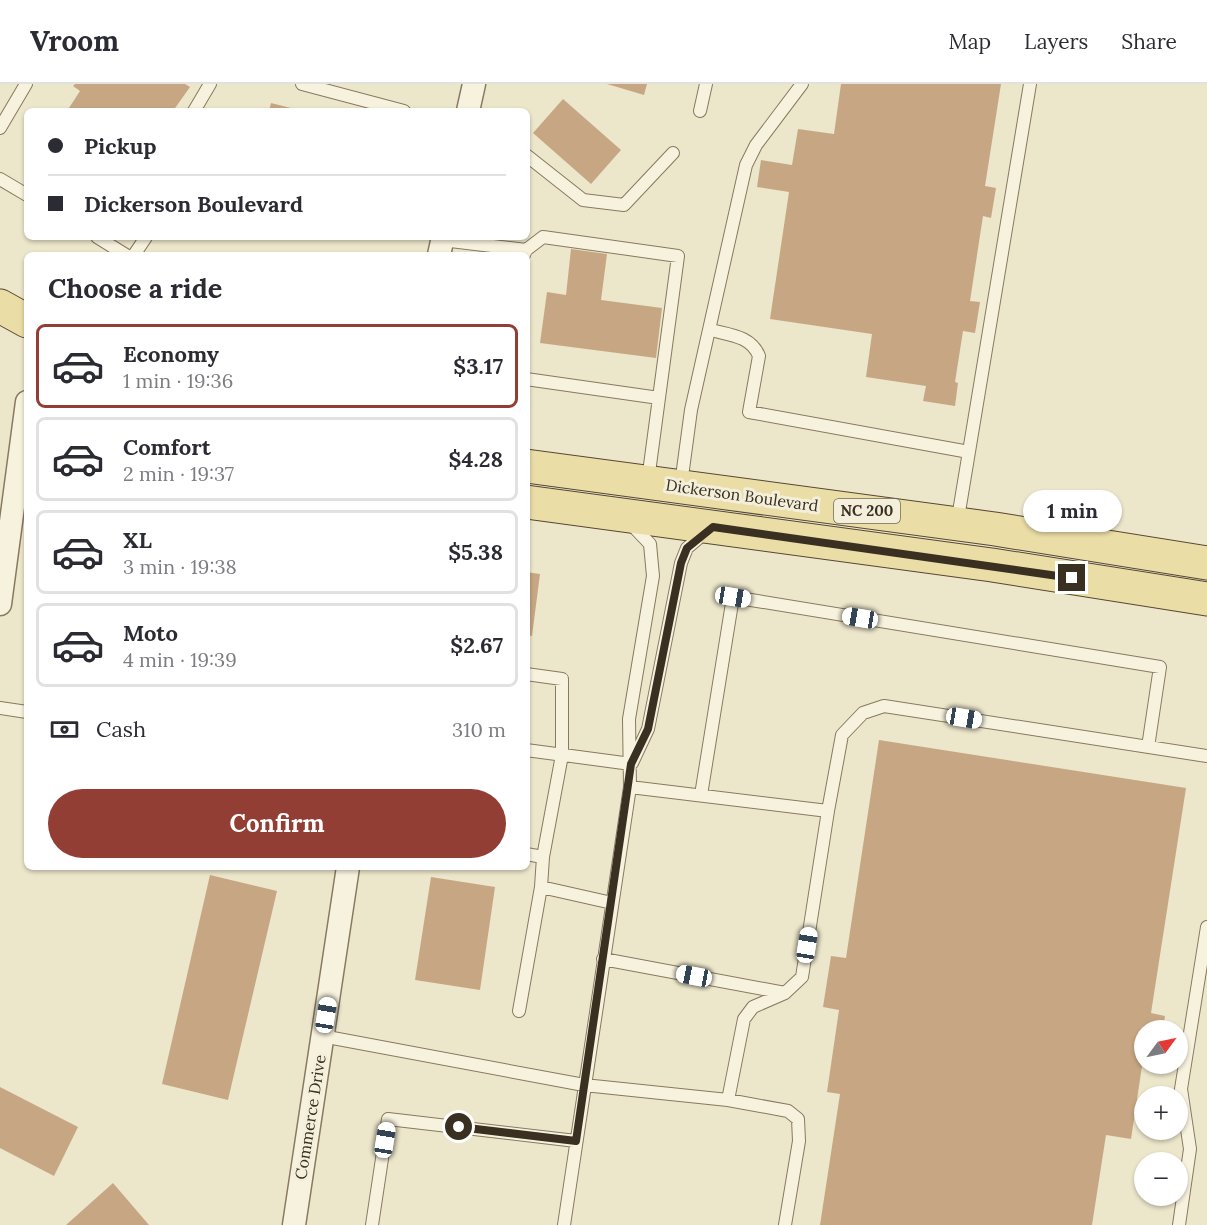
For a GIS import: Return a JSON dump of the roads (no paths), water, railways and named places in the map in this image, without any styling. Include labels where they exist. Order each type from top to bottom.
[{"type":"main road","points":[[0,306],[24,319]]},
{"type":"main road","name":"Dickerson Boulevard","points":[[530,467],[957,524],[1207,563]]},
{"type":"main road","name":"NC 200","points":[[530,502],[1207,599]]},
{"type":"main road","name":"NC 200","points":[[1112,584],[1144,579],[1207,586]]},
{"type":"street","points":[[469,108],[474,84]]},
{"type":"street","points":[[0,604],[24,424]]},
{"type":"street","name":"Commerce Drive","points":[[294,1225],[348,870]]},
{"type":"lane","points":[[0,128],[26,84]]},
{"type":"lane","points":[[196,108],[210,84]]},
{"type":"lane","points":[[302,84],[393,108]]},
{"type":"lane","points":[[700,111],[706,84]]},
{"type":"lane","points":[[681,486],[691,410],[711,330],[746,165],[756,145],[802,84]]},
{"type":"lane","points":[[957,524],[1030,84]]},
{"type":"lane","points":[[530,158],[583,200],[624,205],[673,153]]},
{"type":"lane","points":[[0,179],[24,193]]},
{"type":"lane","points":[[441,244],[525,252],[543,237],[678,256],[648,482]]},
{"type":"lane","points":[[102,240],[121,252]]},
{"type":"lane","points":[[711,330],[744,339],[756,350],[759,357],[749,412],[969,452]]},
{"type":"lane","points":[[530,380],[659,398]]},
{"type":"lane","points":[[564,1225],[630,786],[629,719],[653,576],[650,544],[622,514]]},
{"type":"lane","points":[[631,764],[648,729],[681,563],[687,548],[713,527]]},
{"type":"lane","points":[[701,795],[733,597],[1160,667],[1148,747]]},
{"type":"lane","points":[[519,1011],[541,887],[543,856],[562,755],[562,678],[530,674]]},
{"type":"lane","points":[[728,1100],[744,1019],[753,1007],[785,993],[802,977],[842,735],[863,713],[884,706],[1207,756]]},
{"type":"lane","points":[[0,708],[24,712]]},
{"type":"lane","points":[[530,751],[631,764]]},
{"type":"lane","points":[[630,786],[828,811]]},
{"type":"lane","points":[[530,854],[543,856]]},
{"type":"lane","points":[[541,887],[612,903]]},
{"type":"lane","points":[[1179,1225],[1190,1149],[1181,1089],[1207,927]]},
{"type":"lane","points":[[603,958],[785,993]]},
{"type":"lane","points":[[322,1036],[584,1085],[728,1100],[788,1111],[798,1119],[799,1141],[785,1225]]},
{"type":"lane","points":[[372,1225],[388,1119],[576,1141]]}]
